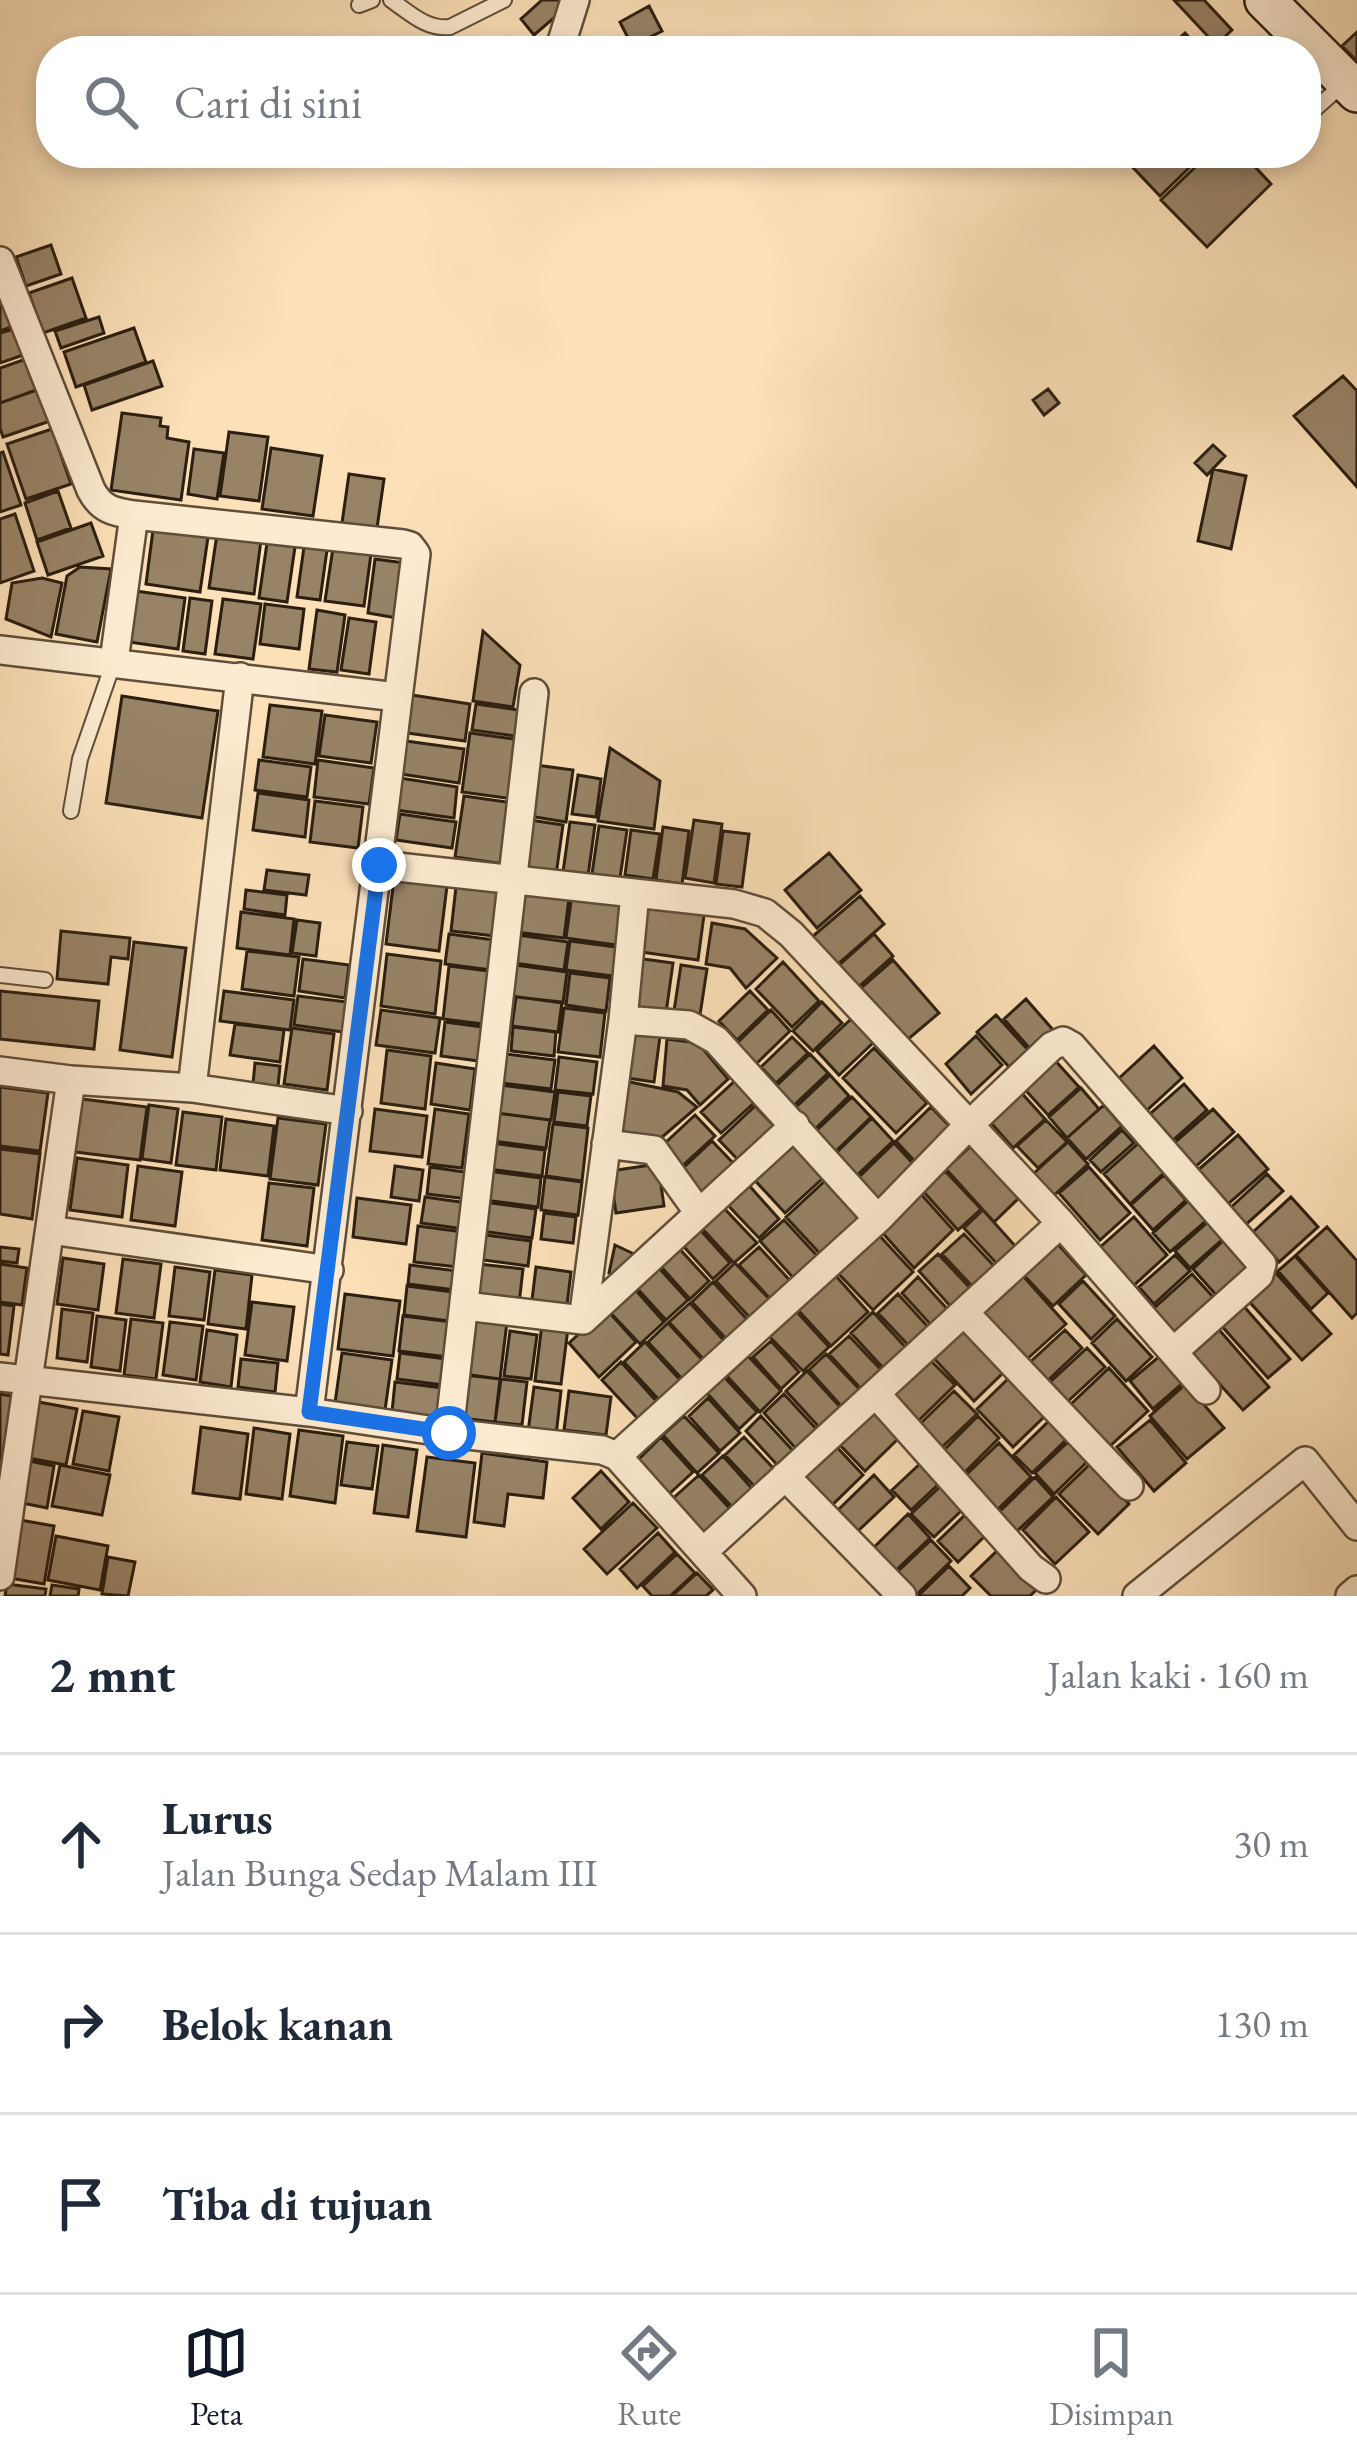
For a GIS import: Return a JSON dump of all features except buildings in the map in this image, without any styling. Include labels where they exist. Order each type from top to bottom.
[{"type":"main road","points":[[1280,5],[1307,36]]},
{"type":"main road","points":[[1321,52],[1352,87]]},
{"type":"street","points":[[564,36],[575,0]]},
{"type":"street","points":[[0,261],[96,500],[112,512],[366,539],[410,546],[416,554],[309,1412]]},
{"type":"street","points":[[114,661],[134,515]]},
{"type":"street","points":[[0,650],[397,697]]},
{"type":"street","points":[[192,1088],[239,677]]},
{"type":"street","points":[[449,1433],[534,692]]},
{"type":"street","points":[[379,865],[734,904],[765,913],[791,934],[1061,1223],[1206,1390]]},
{"type":"street","points":[[583,1320],[635,893]]},
{"type":"street","points":[[622,1020],[676,1022],[700,1028],[716,1040],[878,1219]]},
{"type":"street","points":[[617,1456],[878,1219],[968,1126],[1052,1046],[1063,1041],[1262,1264],[1259,1275],[1173,1352]]},
{"type":"street","points":[[0,1071],[192,1088],[349,1111]]},
{"type":"street","points":[[0,1576],[14,1379],[50,1230],[71,1080]]},
{"type":"street","points":[[465,1306],[583,1320],[795,1125]]},
{"type":"street","points":[[606,1144],[654,1150],[699,1214]]},
{"type":"street","points":[[703,1552],[1061,1223]]},
{"type":"street","points":[[50,1230],[329,1270]]},
{"type":"street","points":[[964,1312],[1130,1486]]},
{"type":"street","points":[[14,1379],[584,1447],[617,1456],[742,1596]]},
{"type":"street","points":[[876,1394],[1031,1568],[1046,1579]]},
{"type":"street","points":[[1138,1596],[1305,1461],[1357,1526]]},
{"type":"street","points":[[785,1476],[902,1596]]},
{"type":"street","points":[[1350,1596],[1357,1590]]},
{"type":"lane","points":[[391,0],[441,28],[504,0]]},
{"type":"lane","points":[[1321,107],[1352,87]]},
{"type":"lane","points":[[70,811],[80,759],[114,661]]},
{"type":"lane","points":[[0,975],[45,980]]},
{"type":"route","points":[[379,865],[309,1412],[449,1433]]}]
